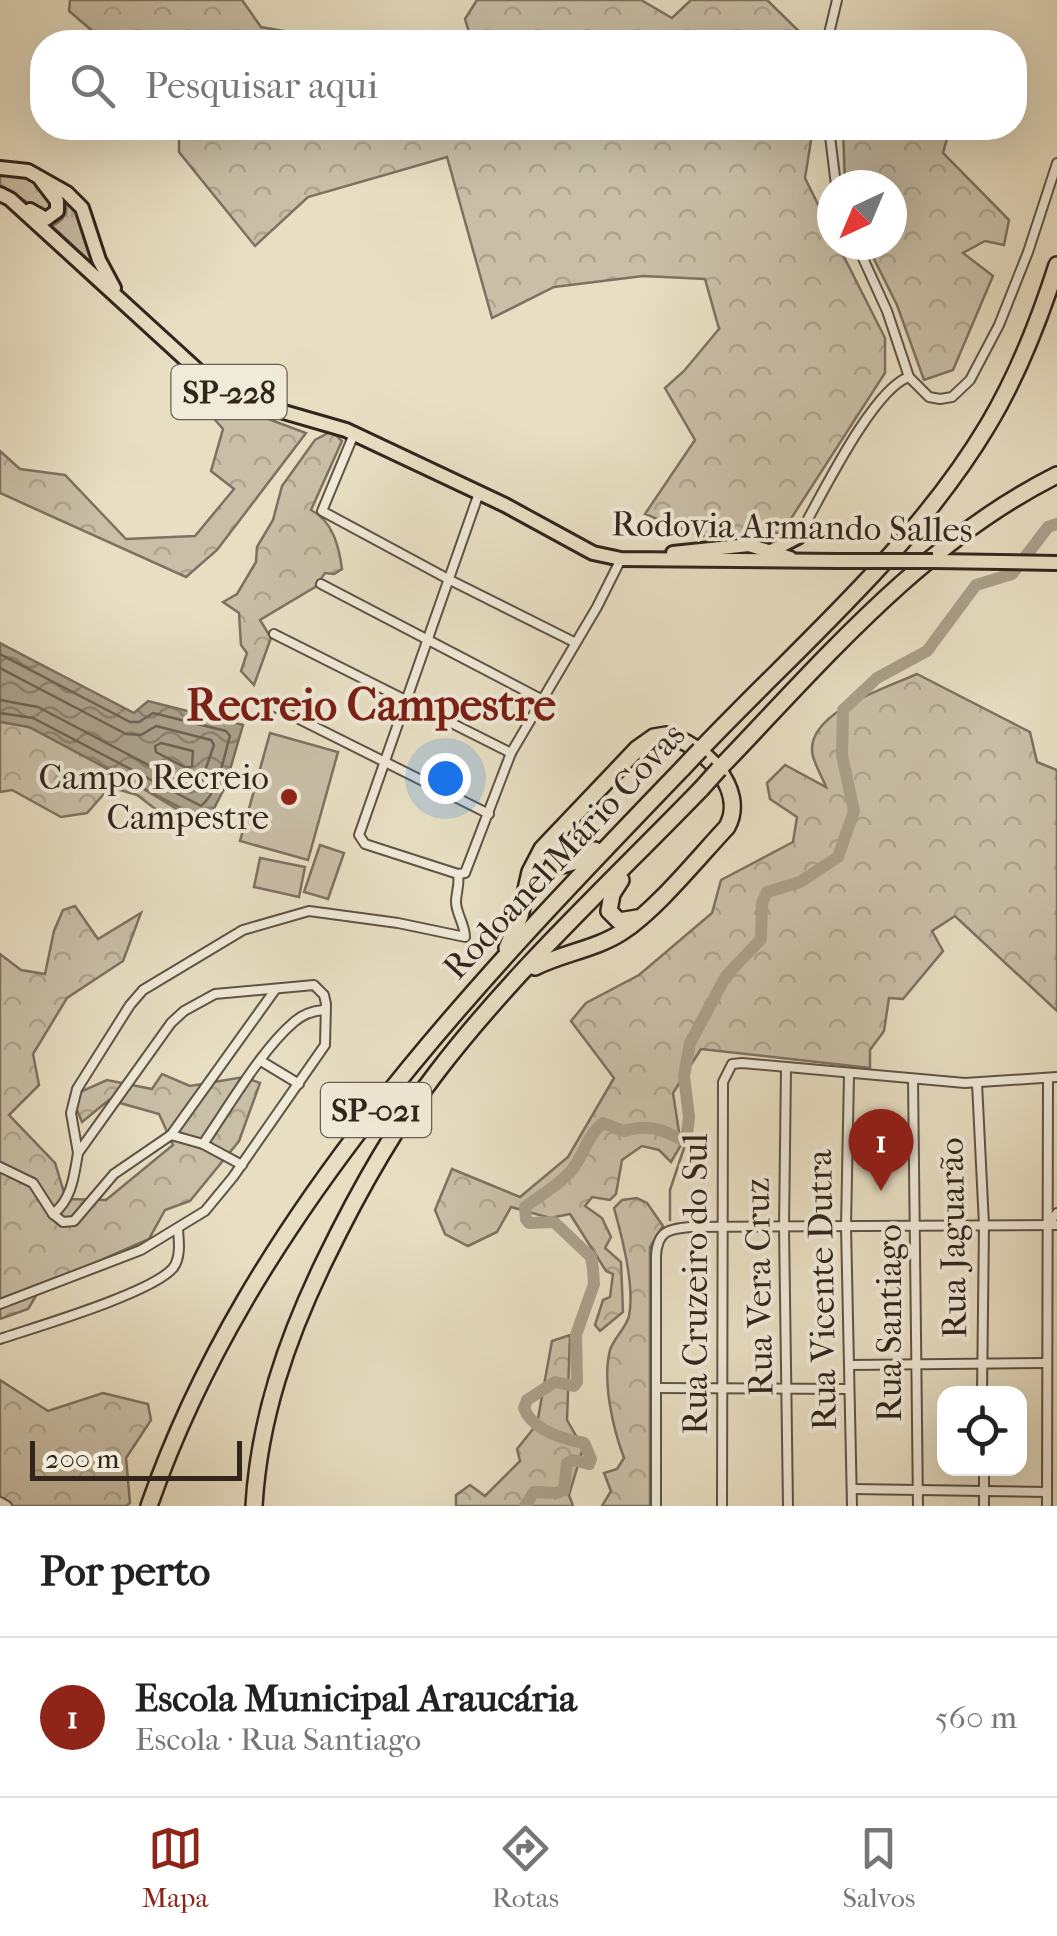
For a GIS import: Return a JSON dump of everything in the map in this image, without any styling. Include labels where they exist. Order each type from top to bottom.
[{"type":"highway","name":"Rodoanel Mário Covas","points":[[149,1506],[192,1396],[284,1240],[385,1097],[503,958],[862,584],[948,485],[990,423],[1019,366],[1057,265]]},
{"type":"highway","name":"Rodoanel Mário Covas","points":[[254,1506],[267,1409],[309,1293],[379,1155],[435,1074],[523,973],[903,581],[987,517],[1057,475]]},
{"type":"highway","points":[[503,958],[520,916],[535,859],[560,829],[637,749],[654,737],[678,737],[691,745],[726,780],[734,806],[727,828],[640,916],[602,943],[559,955],[523,973]]},
{"type":"highway","points":[[560,829],[551,854],[556,861],[569,865],[626,827]]},
{"type":"highway","points":[[640,852],[608,903],[612,916],[619,921],[640,916]]},
{"type":"main road","name":"Rodovia Armando Salles","points":[[0,168],[28,171],[55,184],[82,208],[99,260],[118,294]]},
{"type":"main road","points":[[5,196],[46,219],[57,211],[52,192],[28,171]]},
{"type":"main road","name":"Rodovia Armando Salles","points":[[5,196],[118,294],[195,368],[220,386],[249,402],[354,434],[585,549],[621,559],[756,560],[790,552],[838,561],[1057,563]]},
{"type":"main road","points":[[651,557],[749,545],[790,552]]},
{"type":"main road","points":[[756,560],[802,550],[819,560]]},
{"type":"street","points":[[830,30],[837,0]]},
{"type":"street","points":[[830,140],[834,170]]},
{"type":"street","points":[[864,260],[909,377],[918,390],[940,400],[962,391],[1016,286],[1057,163]]},
{"type":"street","points":[[790,552],[874,407],[896,381],[909,377]]},
{"type":"street","points":[[354,434],[322,511],[574,642]]},
{"type":"street","points":[[478,493],[359,836],[364,844],[465,873],[511,753],[621,559]]},
{"type":"street","points":[[321,584],[541,699]]},
{"type":"street","points":[[274,634],[511,753]]},
{"type":"street","points":[[277,708],[489,814]]},
{"type":"street","points":[[53,1214],[62,1208],[71,1191],[78,1153],[71,1114],[77,1089],[142,990],[244,930],[309,911],[465,937],[467,932],[456,903],[460,889],[458,874]]},
{"type":"street","points":[[0,1304],[141,1250],[204,1211],[242,1165],[325,1046],[324,994],[314,985],[215,994],[184,1010],[78,1153]]},
{"type":"street","points":[[0,1167],[34,1183],[53,1214],[63,1222],[74,1221],[114,1174],[170,1135],[275,990]]},
{"type":"street","points":[[203,1144],[294,1022],[310,1012],[323,1010]]},
{"type":"street","points":[[261,1062],[300,1084]]},
{"type":"street","name":"Rua Cruzeiro do Sul","points":[[722,1506],[722,1082],[732,1064],[786,1068]]},
{"type":"street","points":[[786,1068],[977,1083],[1053,1079],[1052,1303],[1047,1363],[1052,1462],[1047,1506]]},
{"type":"street","name":"Rua Vera Cruz","points":[[786,1068],[788,1506]]},
{"type":"street","name":"Rua Vicente Dutra","points":[[849,1074],[846,1226],[852,1506]]},
{"type":"street","name":"Rua Santiago","points":[[913,1080],[918,1506]]},
{"type":"street","name":"Rua Jaguarão","points":[[977,1083],[984,1225],[982,1386]]},
{"type":"street","points":[[170,1135],[203,1144],[242,1165]]},
{"type":"street","points":[[1052,1225],[1057,1213]]},
{"type":"street","points":[[656,1506],[659,1237],[673,1228],[1052,1225]]},
{"type":"street","points":[[0,1339],[124,1296],[172,1269],[178,1258],[178,1230]]},
{"type":"street","points":[[850,1365],[1047,1363]]},
{"type":"street","points":[[656,1388],[850,1389]]},
{"type":"street","points":[[984,1476],[984,1506]]},
{"type":"street","points":[[852,1489],[1047,1492]]},
{"type":"street","points":[[0,1502],[7,1506]]},
{"type":"green space","points":[[70,0],[242,0],[261,27],[278,30],[91,30],[69,11]]},
{"type":"green space","points":[[477,0],[641,0],[672,18],[691,0],[767,0],[798,30],[468,30],[465,19]]},
{"type":"green space","points":[[179,140],[811,140],[805,178],[817,202],[817,260],[846,260],[885,338],[885,373],[783,531],[770,535],[698,536],[645,514],[695,440],[665,388],[719,329],[705,279],[643,276],[554,287],[492,318],[447,157],[308,197],[255,246],[179,152]]},
{"type":"green space","points":[[843,140],[947,140],[943,153],[1009,220],[1004,245],[985,241],[963,253],[993,276],[953,370],[924,380],[897,305],[874,260],[907,260],[907,170],[844,170]]},
{"type":"green space","points":[[0,172],[34,179],[52,202],[47,210],[38,209],[0,185]]},
{"type":"green space","points":[[65,198],[77,213],[97,268],[52,226],[65,215]]},
{"type":"green space","points":[[204,389],[306,433],[217,550],[186,577],[0,493],[0,451],[20,469],[65,475],[126,539],[195,536],[234,489],[211,471],[223,429],[201,404]]},
{"type":"green space","points":[[332,431],[342,441],[311,510],[330,528],[342,569],[334,574],[325,573],[315,587],[260,620],[271,638],[254,685],[241,671],[247,653],[241,645],[239,613],[223,602],[237,594],[256,562],[257,547],[273,520],[282,486],[315,440]]},
{"type":"green space","points":[[917,674],[1030,732],[1037,762],[1057,770],[1057,1011],[955,916],[932,931],[943,951],[903,999],[889,998],[884,1031],[870,1050],[870,1068],[701,1049],[673,1093],[681,1145],[671,1162],[659,1150],[642,1146],[622,1160],[616,1194],[610,1200],[592,1197],[585,1206],[602,1218],[611,1237],[605,1248],[621,1262],[623,1312],[600,1331],[595,1325],[603,1300],[610,1297],[613,1274],[606,1271],[570,1214],[550,1218],[511,1207],[497,1232],[468,1246],[445,1234],[435,1210],[452,1169],[520,1197],[568,1157],[614,1078],[571,1021],[586,1003],[639,975],[712,913],[721,880],[793,842],[797,817],[770,799],[767,783],[785,765],[826,787],[812,750],[815,736],[824,724],[852,703]]},
{"type":"green space","points":[[0,717],[81,746],[105,766],[192,818],[184,831],[137,795],[110,787],[87,813],[61,817],[12,790],[0,792]]},
{"type":"green space","name":"Campo Recreio Campestre","points":[[270,733],[338,752],[308,860],[240,841]]},
{"type":"green space","points":[[320,845],[344,853],[328,899],[304,892]]},
{"type":"green space","points":[[260,858],[305,867],[299,897],[254,887]]},
{"type":"green space","points":[[75,906],[98,939],[141,913],[123,961],[67,998],[33,1054],[39,1085],[9,1115],[55,1163],[66,1199],[106,1200],[173,1145],[159,1114],[109,1100],[82,1122],[71,1096],[107,1080],[152,1089],[162,1074],[190,1086],[244,1077],[260,1083],[239,1141],[190,1201],[165,1210],[149,1239],[42,1286],[28,1309],[0,1319],[0,954],[21,970],[45,974],[63,910]]},
{"type":"green space","points":[[637,1198],[647,1203],[663,1226],[650,1247],[650,1506],[602,1506],[611,1491],[604,1473],[617,1469],[624,1458],[607,1376],[610,1350],[627,1320],[630,1304],[627,1262],[614,1208],[622,1200]]},
{"type":"green space","points":[[570,1335],[567,1420],[583,1448],[569,1495],[573,1506],[456,1506],[456,1495],[470,1485],[485,1496],[520,1461],[517,1449],[537,1424],[552,1341]]},
{"type":"green space","points":[[0,1380],[48,1411],[103,1393],[148,1404],[151,1420],[126,1458],[130,1503],[0,1506]]},
{"type":"water","points":[[0,643],[134,713],[148,701],[243,725],[225,787],[207,822],[29,727],[0,722]]},
{"type":"waterway","points":[[525,1506],[534,1492],[564,1490],[567,1463],[573,1460],[589,1464],[591,1459],[584,1443],[541,1428],[524,1408],[527,1400],[555,1382],[574,1386],[577,1382],[576,1335],[594,1284],[591,1257],[554,1222],[529,1223],[525,1207],[571,1171],[603,1123],[624,1131],[656,1129],[686,1142],[689,1117],[684,1076],[690,1043],[726,976],[761,939],[762,903],[767,892],[800,882],[838,857],[854,811],[842,755],[843,710],[877,678],[927,651],[976,585],[1012,574],[1048,527],[1057,524]]},
{"type":"waterway","points":[[670,1220],[670,1190],[686,1142]]},
{"type":"place","name":"Campo Recreio Campestre","points":[[289,797]]},
{"type":"place","name":"Escola Municipal Araucária","points":[[881,1191]]},
{"type":"district","name":"Recreio Campestre","points":[[371,705]]}]
